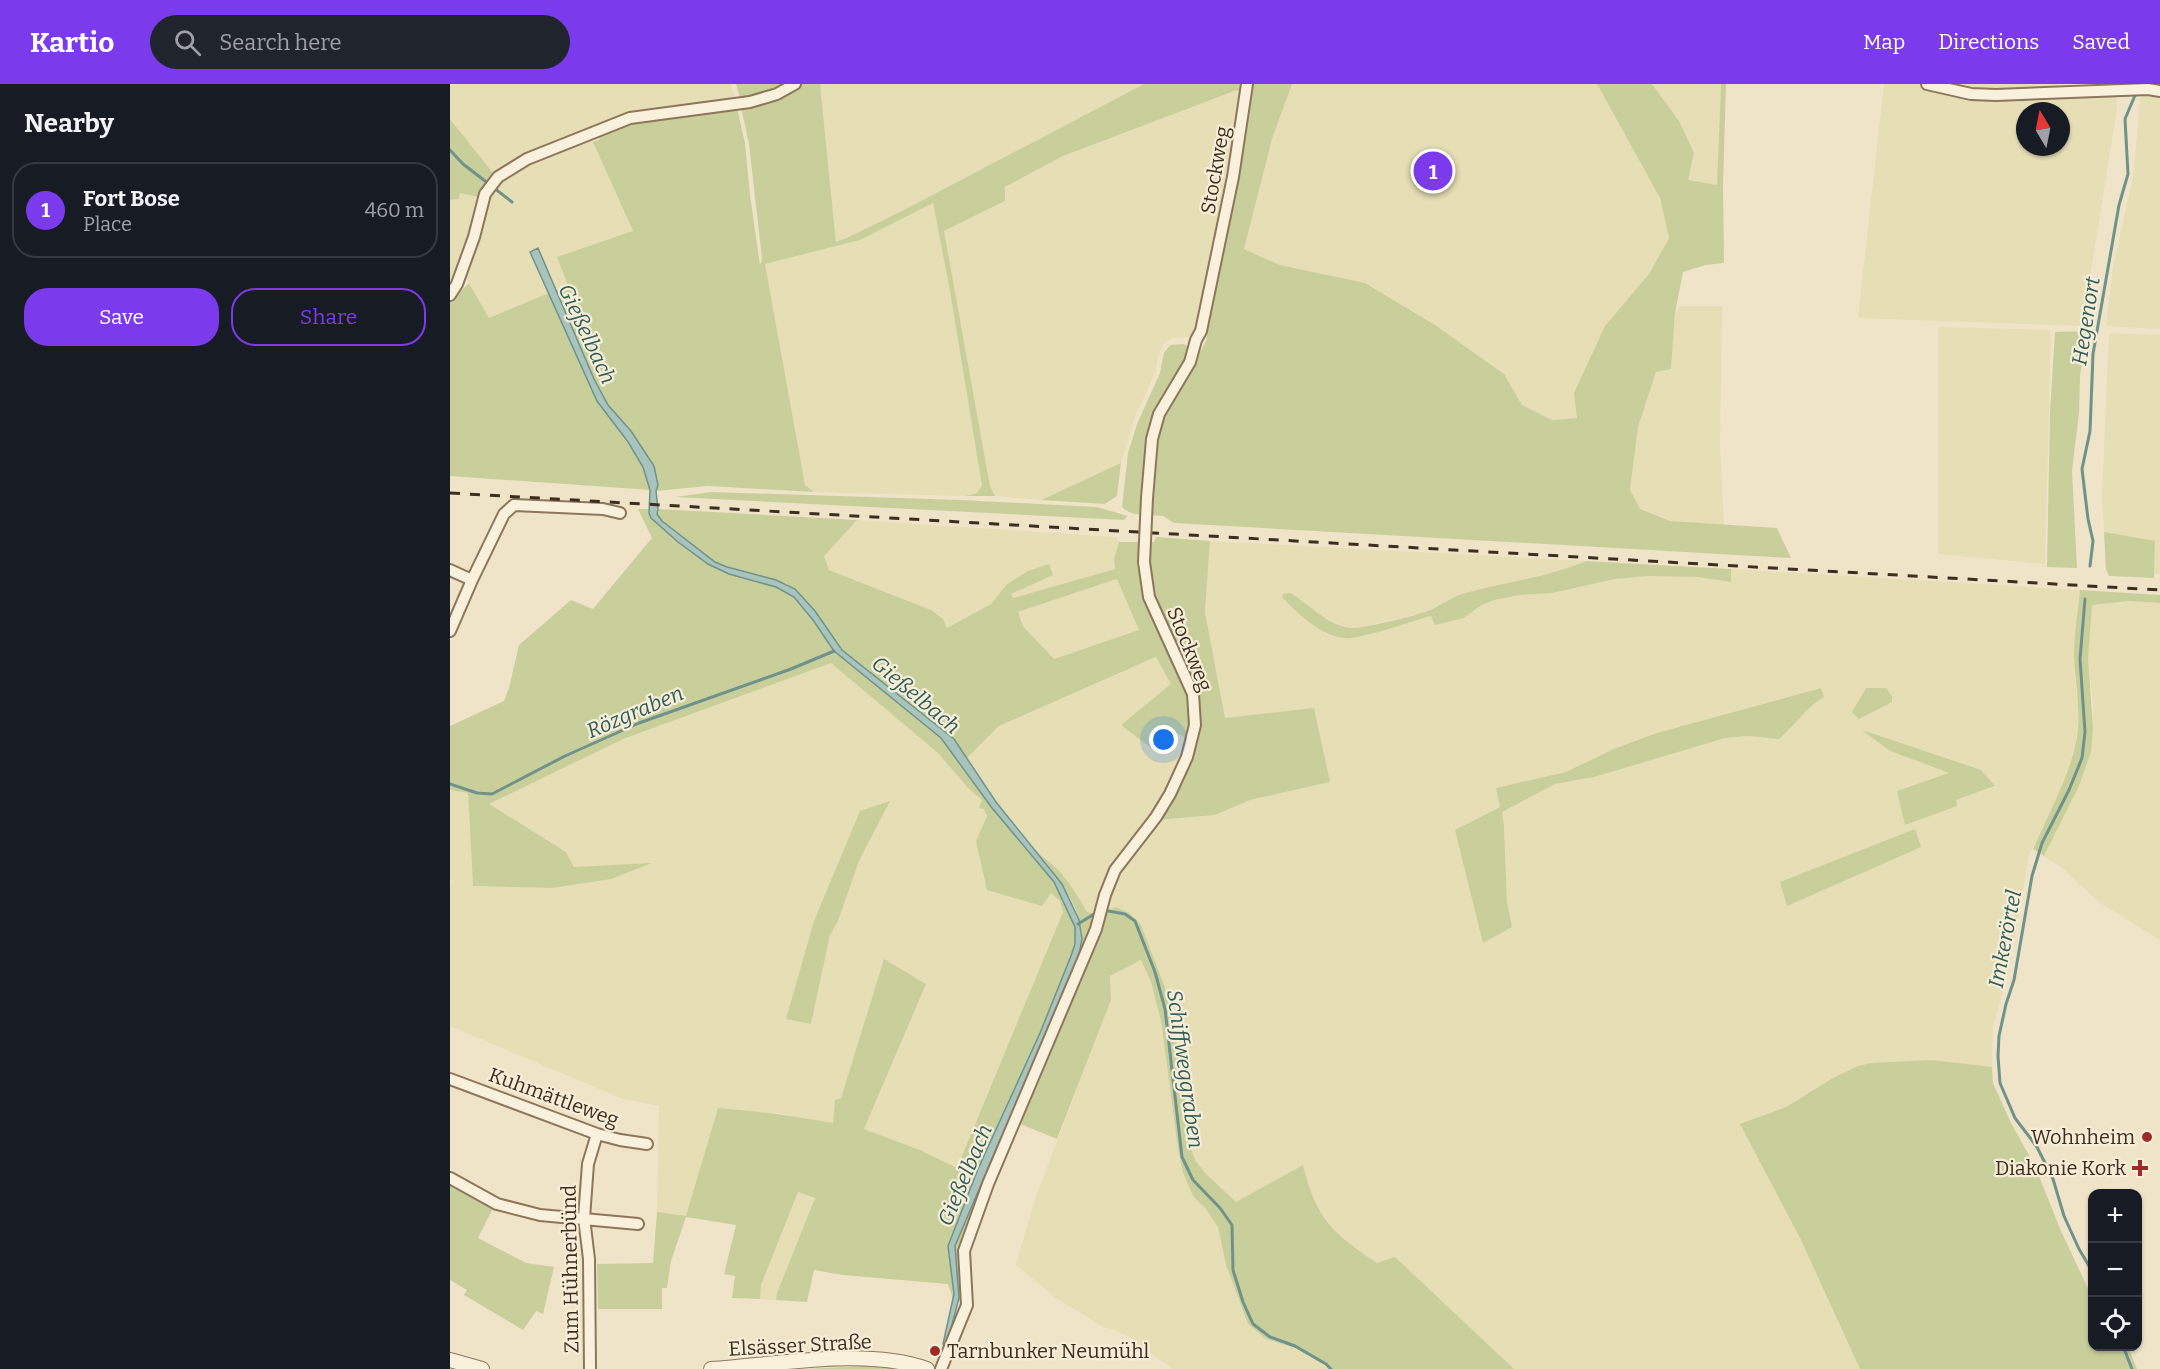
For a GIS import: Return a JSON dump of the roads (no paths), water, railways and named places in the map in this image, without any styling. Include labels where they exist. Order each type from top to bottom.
[{"type":"street","points":[[450,295],[457,284],[474,237],[485,194],[498,177],[528,159],[630,118],[750,102],[777,94],[795,84]]},
{"type":"street","name":"Stockweg","points":[[941,1369],[967,1305],[964,1251],[988,1184],[1096,929],[1105,895],[1115,870],[1153,822],[1170,794],[1186,757],[1195,725],[1193,694],[1149,597],[1144,562],[1147,498],[1152,438],[1159,414],[1190,362],[1201,331],[1233,177],[1247,84]]},
{"type":"street","points":[[1927,84],[1971,94],[1996,95],[2148,89],[2160,91]]},
{"type":"street","points":[[450,631],[472,580],[509,507],[514,505],[603,509],[620,513]]},
{"type":"street","points":[[450,570],[472,580]]},
{"type":"street","name":"Kuhmättleweg","points":[[450,1079],[597,1134],[647,1144]]},
{"type":"street","name":"Zum Hühnerbünd","points":[[590,1369],[589,1259],[584,1218],[588,1164],[597,1134]]},
{"type":"street","points":[[450,1178],[497,1204],[540,1215],[638,1224]]},
{"type":"street","name":"Elsässer Straße","points":[[711,1369],[778,1367],[831,1359],[892,1361],[927,1369]]},
{"type":"street","points":[[450,1360],[482,1369]]},
{"type":"water","points":[[538,248],[594,379],[608,405],[631,431],[654,466],[658,485],[657,514],[662,521],[715,562],[776,580],[795,589],[815,611],[842,650],[954,739],[996,802],[1062,884],[1079,920],[1082,939],[1079,955],[955,1246],[959,1298],[947,1344],[943,1344],[954,1294],[948,1246],[978,1169],[1040,1033],[1071,956],[1075,944],[1075,927],[1054,882],[992,808],[941,738],[834,651],[794,597],[776,587],[729,574],[708,564],[651,518],[649,513],[650,490],[643,467],[628,442],[597,401],[530,252]]},
{"type":"waterway","name":"Hegenort","points":[[2090,566],[2093,541],[2082,469],[2090,431],[2093,354],[2119,205],[2128,174],[2125,119],[2136,93]]},
{"type":"waterway","name":"Gießelbach","points":[[450,150],[463,164],[489,184]]},
{"type":"waterway","name":"Gießelbach","points":[[494,188],[512,202]]},
{"type":"waterway","name":"Imkerörtel","points":[[2085,599],[2080,659],[2085,732],[2082,758],[2069,790],[2042,843],[2032,876],[2014,980],[1999,1036],[1998,1056],[2000,1083],[2015,1118],[2037,1147],[2053,1179],[2064,1216],[2088,1264]]},
{"type":"waterway","name":"Rözgraben","points":[[450,784],[477,793],[492,794],[565,756],[639,723],[791,669],[834,651]]},
{"type":"waterway","name":"Schiffweggraben","points":[[1108,911],[1125,914],[1135,921],[1155,972],[1165,1009],[1182,1157],[1193,1180],[1220,1208],[1232,1225],[1233,1270],[1253,1324],[1270,1337],[1295,1346],[1331,1369]]},
{"type":"waterway","points":[[1078,924],[1094,914]]},
{"type":"waterway","name":"Imkerörtel","points":[[2125,1351],[2132,1369]]},
{"type":"railway","points":[[450,493],[2160,590]]},
{"type":"place","name":"Fort Bose","points":[[1433,171]]},
{"type":"place","name":"Wohnheim","points":[[2147,1137]]},
{"type":"place","name":"Diakonie Kork","points":[[2140,1168]]},
{"type":"place","name":"Tarnbunker Neumühl","points":[[935,1351]]}]
